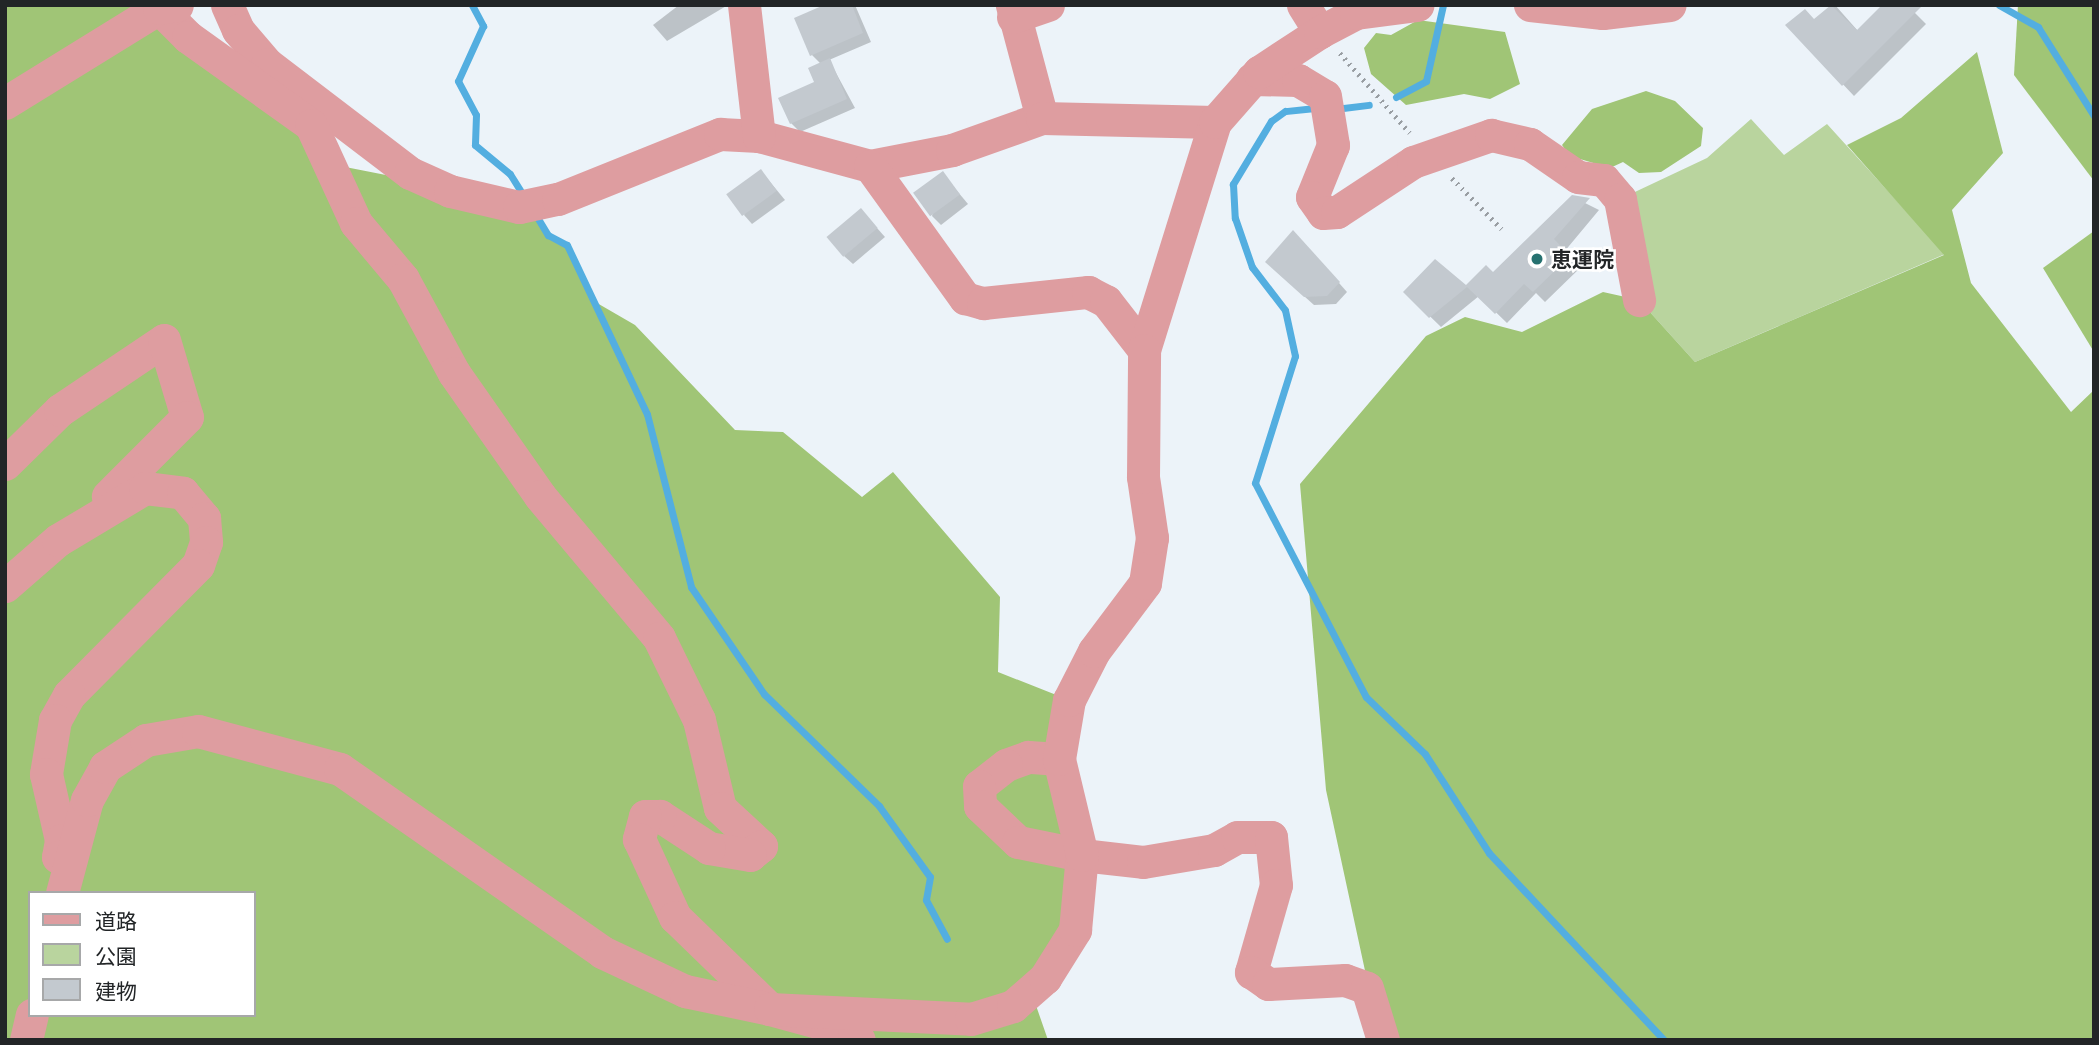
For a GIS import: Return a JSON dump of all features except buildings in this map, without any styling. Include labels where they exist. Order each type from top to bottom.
[{"type":"street","points":[[227,5],[238,30],[267,64],[410,173],[450,191],[529,205],[692,141],[720,134],[759,136],[870,166],[952,150],[1042,118],[1215,121]]},
{"type":"street","points":[[744,5],[759,136]]},
{"type":"street","points":[[1042,118],[1013,11],[1048,5]]},
{"type":"street","points":[[5,103],[168,6],[188,37],[311,125],[356,223],[404,279],[454,373],[540,496],[659,638],[699,720],[720,808],[761,846],[750,855],[709,848],[651,813],[641,823],[639,839],[675,917],[770,1009],[971,1019],[1013,1006],[1045,978],[1075,930],[1082,855],[1059,759],[1069,700],[1094,651],[1145,583],[1152,538],[1143,477],[1144,350],[1215,121],[1312,18],[1356,9],[1417,5]]},
{"type":"street","points":[[1530,5],[1655,7]]},
{"type":"street","points":[[1252,79],[1298,80],[1325,96],[1333,145],[1312,197],[1323,213],[1337,212],[1430,155],[1466,140],[1509,137],[1578,177],[1604,180],[1620,199],[1639,300]]},
{"type":"street","points":[[870,166],[965,298],[983,303],[1088,292],[1106,301],[1144,350]]},
{"type":"street","points":[[5,464],[60,410],[164,340],[187,417],[104,500],[106,511]]},
{"type":"street","points":[[5,586],[58,540],[145,488],[172,489],[198,508],[206,542],[189,576],[78,686],[55,720],[46,774],[61,840],[58,857],[66,877]]},
{"type":"street","points":[[66,877],[91,791],[117,756],[163,734],[216,734],[340,769],[644,976],[855,1032],[859,1040]]},
{"type":"street","points":[[1059,759],[1028,757],[1006,765],[979,786],[980,806],[1018,842],[1082,855],[1143,862],[1214,850],[1237,837],[1271,837],[1276,885],[1251,972],[1268,984],[1345,980],[1367,988],[1383,1040]]},
{"type":"street","points":[[26,1040],[32,1017]]},
{"type":"path","points":[[1312,18],[1430,155],[1502,229]]},
{"type":"green space","points":[[5,5],[177,5],[325,163],[528,203],[548,235],[567,245],[597,303],[635,325],[735,430],[783,432],[862,497],[893,472],[1000,597],[998,672],[1069,700],[1075,930],[1032,994],[1048,1040],[5,1040]]},
{"type":"green space","points":[[2018,5],[2094,5],[2094,181],[2014,75]]},
{"type":"green space","points":[[1418,20],[1505,32],[1520,84],[1490,99],[1464,94],[1406,105],[1371,74],[1364,48],[1376,33],[1391,35]]},
{"type":"green space","points":[[1977,52],[2003,153],[1952,210],[1971,283],[2071,412],[2094,390],[2094,1040],[1380,1040],[1326,790],[1300,484],[1426,336],[1465,317],[1522,332],[1603,292],[1639,300],[1695,362],[1944,255],[1847,145],[1901,118]]},
{"type":"green space","points":[[1646,91],[1675,101],[1703,128],[1701,146],[1661,172],[1639,173],[1623,162],[1610,168],[1570,156],[1562,145],[1592,109]]},
{"type":"green space","points":[[1751,119],[1784,155],[1827,124],[1945,254],[1695,362],[1639,300],[1620,199],[1707,158]]},
{"type":"green space","points":[[2094,231],[2094,352],[2043,268]]},
{"type":"waterway","points":[[472,5],[483,26],[458,81],[476,115],[475,145],[510,174],[524,196]]},
{"type":"waterway","points":[[1396,97],[1426,81],[1443,5]]},
{"type":"waterway","points":[[1999,5],[2038,27],[2094,116]]},
{"type":"waterway","points":[[1335,109],[1369,105]]},
{"type":"waterway","points":[[1315,108],[1285,111],[1271,121],[1233,184],[1235,218],[1252,267],[1285,310],[1295,356],[1255,483],[1366,697],[1425,754],[1489,853],[1664,1040]]},
{"type":"waterway","points":[[534,212],[548,235],[567,245],[647,414],[691,587],[764,694],[879,806],[930,877],[926,900],[947,939]]},
{"type":"place","name":"恵運院","points":[[1537,259]]}]
